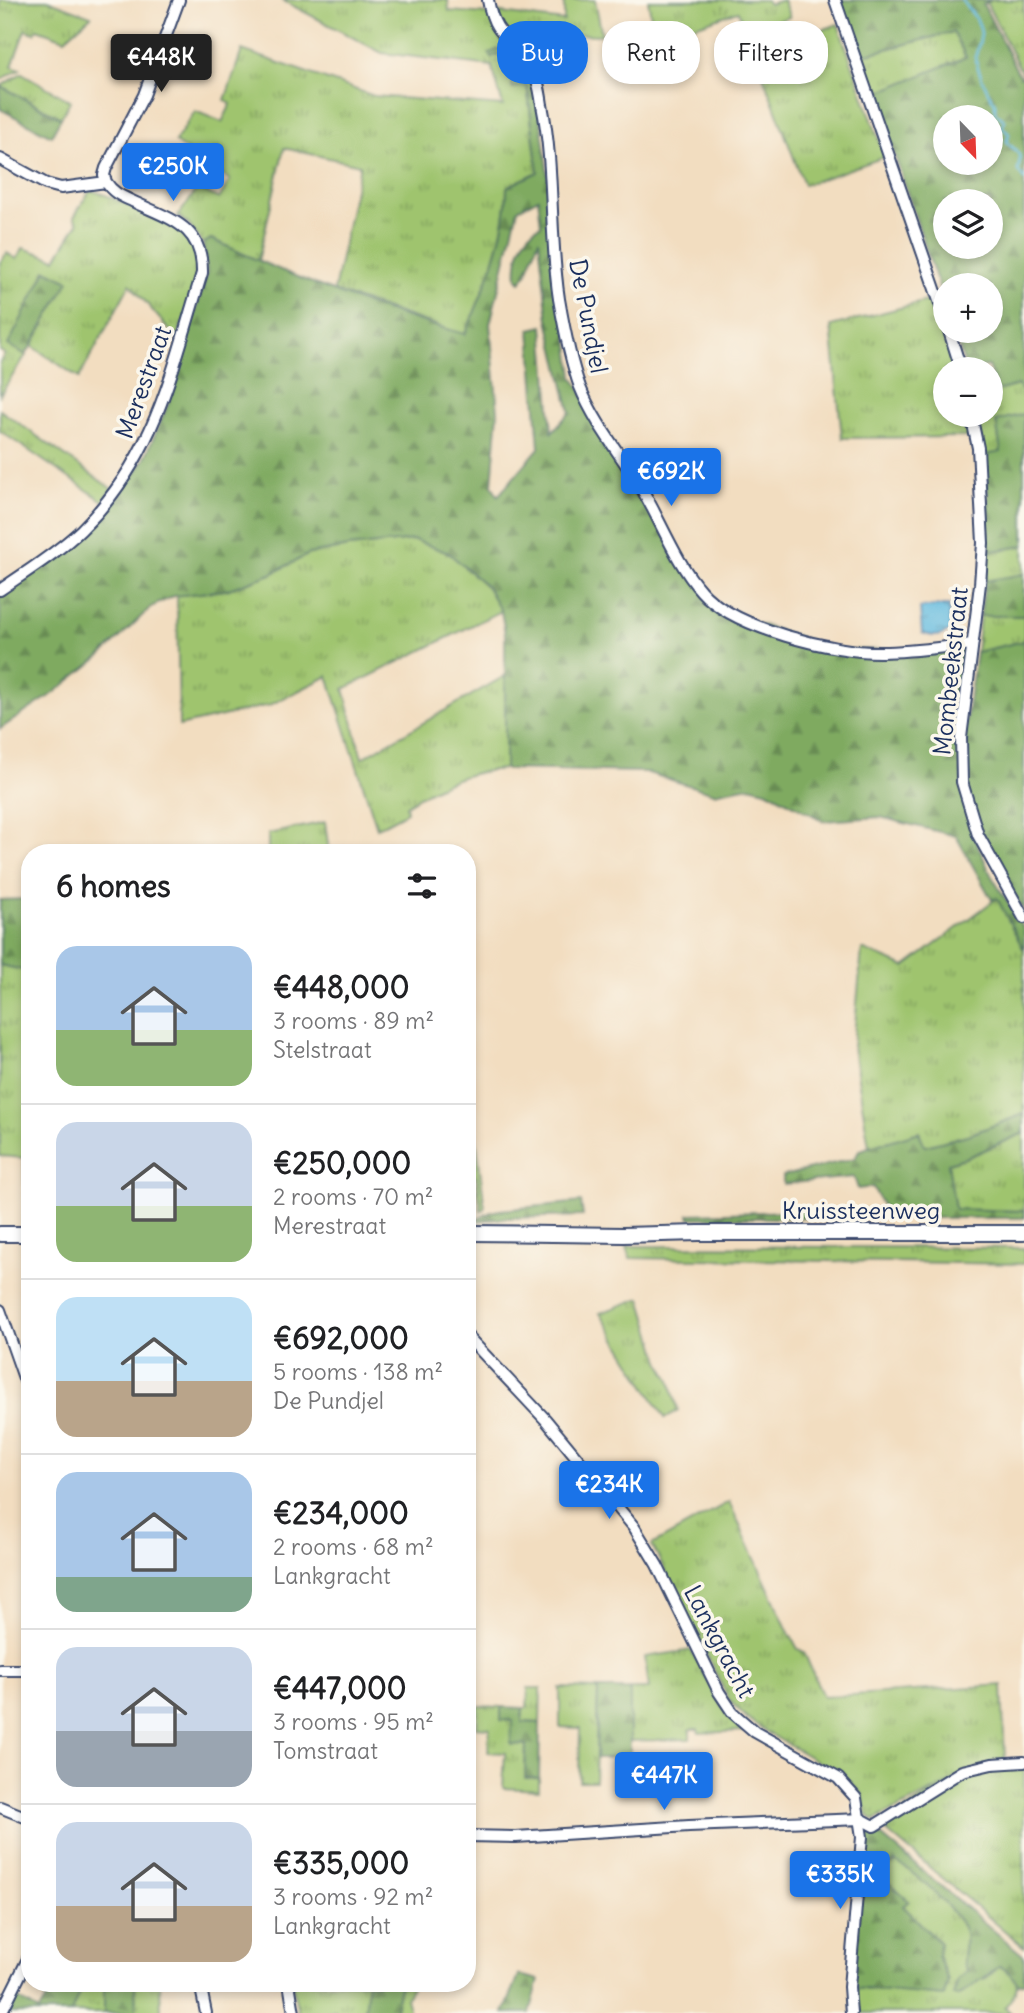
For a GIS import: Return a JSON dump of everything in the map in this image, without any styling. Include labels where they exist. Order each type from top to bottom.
[{"type":"main road","name":"Kruissteenweg","points":[[476,1233],[623,1236],[699,1233],[1024,1233]]},
{"type":"main road","points":[[0,1234],[21,1234]]},
{"type":"street","points":[[0,159],[47,184],[61,188],[106,183],[106,168],[144,95],[179,0]]},
{"type":"street","name":"De Pundjel","points":[[488,0],[500,34],[529,62],[538,88],[546,134],[559,299],[579,385],[649,501],[694,584],[714,603],[738,618],[793,637],[853,651],[882,652],[972,644]]},
{"type":"street","points":[[835,0],[933,283]]},
{"type":"street","name":"Merestraat","points":[[0,590],[78,532],[107,502],[139,456],[162,401],[202,273],[201,252],[188,230],[117,194],[106,183]]},
{"type":"street","name":"Mombeekstraat","points":[[973,427],[978,449],[983,542],[961,738],[962,782],[978,835],[1024,918]]},
{"type":"street","points":[[0,1310],[21,1370]]},
{"type":"street","name":"Lankgracht","points":[[476,1346],[545,1419],[634,1527],[657,1565],[719,1692],[733,1713],[755,1732],[838,1778],[856,1798],[862,1837],[849,1987],[851,2013]]},
{"type":"street","points":[[0,1670],[21,1670]]},
{"type":"street","points":[[476,1836],[516,1837],[861,1819],[874,1826],[962,1771],[992,1764],[1024,1762]]},
{"type":"street","points":[[0,1807],[21,1815]]},
{"type":"street","points":[[1,2013],[21,1973]]},
{"type":"street","points":[[202,1992],[206,2013]]},
{"type":"street","points":[[290,1992],[294,2013]]},
{"type":"green space","points":[[0,0],[47,0],[91,16],[65,39],[37,29],[35,33],[25,30],[12,66],[20,69],[0,80]]},
{"type":"green space","points":[[282,0],[448,0],[449,11],[488,14],[497,28],[497,50],[490,53],[491,57],[497,55],[497,84],[527,86],[538,172],[507,187],[499,243],[465,335],[334,291],[360,165],[284,148],[258,261],[211,239],[203,244],[189,225],[178,216],[198,188],[219,199],[230,180],[175,142],[195,111],[222,122],[231,104],[225,100],[242,50],[374,96],[503,106],[492,66],[382,53]]},
{"type":"green space","points":[[564,0],[595,0],[602,35],[588,35],[588,21],[564,21]]},
{"type":"green space","points":[[648,0],[766,0],[769,4],[783,0],[790,17],[777,21],[742,21],[738,11],[700,24],[700,21],[652,21]]},
{"type":"green space","points":[[839,0],[992,0],[983,4],[1020,77],[1024,75],[1024,395],[1018,385],[1003,389],[1003,357],[962,357],[958,343],[1003,343],[1003,273],[934,273],[874,94],[966,57],[953,32],[859,56]]},
{"type":"green space","points":[[1024,0],[1023,75],[986,2]]},
{"type":"green space","points":[[494,12],[564,21],[499,21]]},
{"type":"green space","points":[[838,24],[885,157],[804,185],[766,84],[828,84],[828,28]]},
{"type":"green space","points":[[954,32],[966,58],[874,94],[859,56]]},
{"type":"green space","points":[[497,50],[497,55],[491,57],[489,53]]},
{"type":"green space","points":[[22,73],[70,101],[61,118],[1,86]]},
{"type":"green space","points":[[512,84],[534,84],[538,97],[573,377],[655,516],[720,611],[839,650],[968,649],[960,718],[972,832],[991,875],[1024,929],[1024,950],[997,898],[992,900],[956,836],[880,817],[824,821],[766,790],[749,786],[714,793],[645,772],[505,769],[505,633],[501,611],[487,587],[449,553],[414,540],[309,554],[271,574],[226,590],[174,596],[151,607],[102,655],[54,693],[0,729],[0,596],[87,532],[118,497],[144,460],[169,402],[207,273],[203,244],[211,239],[336,292],[465,334],[499,243],[507,187],[538,172],[527,86],[512,88]],"holes":[[[538,198],[541,225],[534,229],[521,248],[517,279],[520,282],[526,275],[539,239],[548,320],[570,412],[552,432],[543,326],[530,329],[539,448],[498,496],[492,485],[498,412],[490,324],[518,209]]]},
{"type":"green space","points":[[0,86],[61,118],[51,136],[0,109]]},
{"type":"green space","points":[[93,191],[174,226],[187,235],[194,246],[197,258],[195,286],[177,339],[130,284],[79,378],[32,346],[68,281],[9,344],[26,355],[0,395],[0,362],[5,354],[0,351],[0,262],[7,253],[17,259],[23,248],[56,259],[78,223],[74,217],[89,192]]},
{"type":"green space","points":[[46,270],[69,281],[26,355],[8,345]]},
{"type":"green space","points":[[933,299],[933,343],[948,343],[953,357],[933,357],[933,427],[971,427],[973,437],[842,438],[831,326]]},
{"type":"green space","points":[[1019,385],[1024,395],[1024,414],[1003,419],[1003,389]]},
{"type":"green space","points":[[0,410],[112,489],[103,501],[0,431]]},
{"type":"green space","points":[[1024,414],[1024,546],[986,552],[988,497],[985,455],[1001,452],[997,427],[1003,427],[1003,419]]},
{"type":"green space","points":[[979,427],[997,427],[1001,452],[985,455]]},
{"type":"green space","points":[[414,540],[449,553],[487,587],[501,611],[344,689],[362,758],[505,676],[505,769],[465,776],[441,785],[406,805],[407,812],[377,828],[328,676],[270,705],[179,726],[177,595],[226,590],[271,574],[309,554]]},
{"type":"green space","points":[[1024,546],[1024,574],[985,581],[986,552]]},
{"type":"green space","points":[[1024,574],[1024,616],[980,616],[985,581]]},
{"type":"green space","points":[[980,616],[1024,616],[1024,641],[976,652]]},
{"type":"green space","points":[[1024,641],[1024,911],[973,812],[964,761],[965,730],[976,652]]},
{"type":"green space","points":[[325,822],[328,844],[268,844],[268,834]]},
{"type":"green space","points":[[997,898],[1024,950],[1024,1114],[971,1134],[924,1147],[919,1133],[869,1147],[853,1047],[862,949],[905,967]]},
{"type":"green space","points":[[21,899],[21,970],[0,965],[0,900]]},
{"type":"green space","points":[[0,965],[21,970],[21,1158],[0,1156]]},
{"type":"green space","points":[[1024,1114],[1024,1133],[948,1163],[955,1209],[1024,1211],[1024,1218],[690,1218],[689,1214],[884,1209],[873,1187],[858,1189],[854,1177],[783,1184],[783,1176],[855,1158],[859,1150],[919,1132],[925,1146],[971,1134]]},
{"type":"green space","points":[[1024,1133],[1024,1211],[954,1210],[948,1163]]},
{"type":"green space","points":[[476,1139],[485,1208],[481,1211],[476,1176]]},
{"type":"green space","points":[[581,1202],[583,1216],[477,1219],[500,1210]]},
{"type":"green space","points":[[627,1246],[1024,1248],[1024,1264],[630,1258]]},
{"type":"green space","points":[[641,1298],[678,1411],[665,1418],[600,1313]]},
{"type":"green space","points":[[729,1502],[788,1631],[798,1649],[804,1652],[823,1697],[1002,1685],[1005,1760],[996,1760],[874,1820],[867,1815],[861,1793],[846,1778],[747,1718],[729,1700],[652,1545]]},
{"type":"green space","points":[[691,1650],[722,1706],[744,1731],[699,1733],[698,1729],[690,1729],[690,1739],[630,1741],[630,1689],[649,1689],[645,1657]]},
{"type":"green space","points":[[528,1688],[541,1688],[540,1723],[522,1722],[523,1708],[527,1708]]},
{"type":"green space","points":[[560,1688],[598,1689],[595,1781],[579,1781],[580,1728],[560,1727]]},
{"type":"green space","points":[[598,1689],[630,1689],[630,1758],[596,1758]]},
{"type":"green space","points":[[478,1706],[501,1707],[501,1719],[512,1720],[526,1745],[525,1777],[539,1778],[539,1790],[503,1788],[505,1753],[488,1752],[489,1728],[477,1727]]},
{"type":"green space","points":[[501,1707],[523,1708],[522,1722],[540,1723],[539,1778],[525,1778],[526,1745],[511,1744],[512,1721],[501,1720]]},
{"type":"green space","points":[[1024,1766],[1024,1947],[884,1829],[889,1820],[963,1774],[981,1769]]},
{"type":"green space","points":[[869,1832],[880,1835],[1024,1956],[1024,1983],[1018,1984],[1011,1974],[1000,1966],[959,1996],[953,1996],[958,1979],[967,1971],[963,1962],[965,1933],[962,1925],[936,1894],[896,1862],[887,1868],[884,1879],[909,1901],[903,1906],[940,1943],[938,1956],[948,1980],[944,1996],[853,1988],[865,1834]]},
{"type":"green space","points":[[896,1862],[936,1894],[962,1925],[965,1933],[965,1974],[984,1980],[1000,1966],[1013,1975],[1016,1990],[1005,2007],[1011,2013],[855,2013],[853,1988],[879,1991],[947,1980],[938,1956],[903,1906],[908,1901],[884,1879],[887,1868]]},
{"type":"green space","points":[[519,1975],[539,1980],[530,2013],[504,2013]]},
{"type":"green space","points":[[50,1992],[79,1992],[71,2013],[7,2013],[15,1997],[39,2011]]},
{"type":"green space","points":[[79,1992],[104,1992],[104,2013],[71,2013]]},
{"type":"green space","points":[[104,1992],[135,1992],[136,2013],[104,2013]]},
{"type":"green space","points":[[135,1992],[160,1992],[161,2013],[136,2013]]},
{"type":"green space","points":[[294,1992],[367,1992],[365,2013],[336,2013],[335,2010],[298,2013]]},
{"type":"green space","points":[[367,1992],[399,1992],[394,2013],[365,2013]]},
{"type":"green space","points":[[399,1992],[409,1992],[406,1999],[410,2013],[394,2013]]},
{"type":"water","points":[[949,606],[950,631],[936,636],[922,633],[920,608]]},
{"type":"waterway","points":[[962,0],[980,28],[977,65],[995,102],[995,112],[1005,121],[1002,127],[1009,134],[1006,142],[1019,154],[1018,171],[1024,179]]}]
